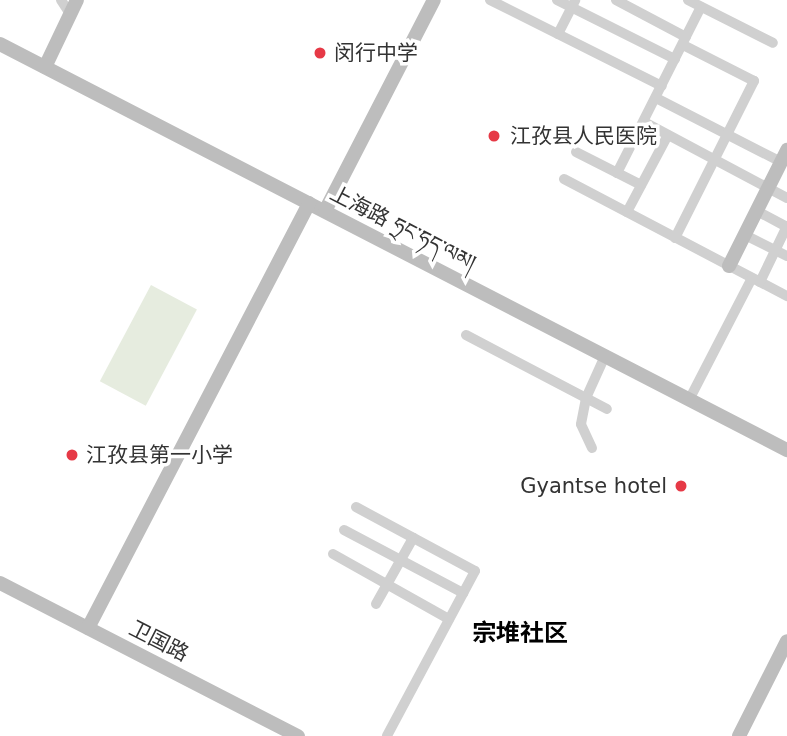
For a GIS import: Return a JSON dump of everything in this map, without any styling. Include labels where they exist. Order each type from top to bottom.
[{"type":"main road","points":[[45,67],[77,0]]},
{"type":"main road","points":[[325,211],[434,0]]},
{"type":"main road","name":"上海路 ཧྲང་ཧད་ལམ།","points":[[0,44],[787,450]]},
{"type":"main road","points":[[729,266],[784,156]]},
{"type":"main road","points":[[88,628],[309,202]]},
{"type":"main road","name":"卫国路","points":[[0,583],[295,735]]},
{"type":"main road","points":[[738,736],[787,641]]},
{"type":"street","points":[[61,0],[70,14]]},
{"type":"street","points":[[489,0],[662,86]]},
{"type":"street","points":[[557,0],[573,4],[676,59]]},
{"type":"street","points":[[616,0],[754,81],[675,238]]},
{"type":"street","points":[[688,0],[773,43]]},
{"type":"street","points":[[558,34],[573,4]]},
{"type":"street","points":[[617,173],[701,7]]},
{"type":"street","points":[[656,98],[727,135],[784,156]]},
{"type":"street","points":[[644,122],[787,198]]},
{"type":"street","points":[[627,212],[668,135]]},
{"type":"street","points":[[576,152],[641,185]]},
{"type":"street","points":[[564,179],[787,296]]},
{"type":"street","points":[[689,400],[756,280],[776,251],[787,227],[757,211]]},
{"type":"street","points":[[745,235],[787,256]]},
{"type":"street","points":[[466,335],[607,409]]},
{"type":"street","points":[[593,448],[581,424],[586,398],[605,356]]},
{"type":"street","points":[[356,507],[475,571],[387,736]]},
{"type":"street","points":[[344,530],[463,593]]},
{"type":"street","points":[[376,604],[413,538]]},
{"type":"street","points":[[333,554],[449,619]]},
{"type":"shaded area","points":[[151,285],[197,309],[146,406],[100,381]]},
{"type":"place","name":"闵行中学","points":[[320,53]]},
{"type":"place","name":"江孜县人民医院","points":[[494,136]]},
{"type":"place","name":"江孜县第一小学","points":[[72,455]]},
{"type":"place","name":"Gyantse hotel","points":[[681,486]]},
{"type":"district","name":"宗堆社区","points":[[520,634]]}]
